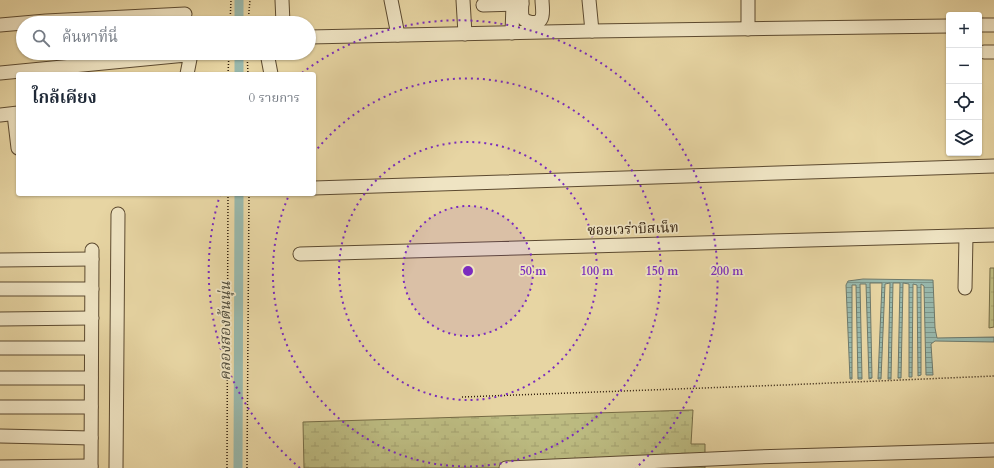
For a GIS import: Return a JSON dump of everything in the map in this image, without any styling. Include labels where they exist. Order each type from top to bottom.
[{"type":"street","points":[[282,0],[283,16]]},
{"type":"street","points":[[391,0],[398,35]]},
{"type":"street","points":[[463,0],[465,34]]},
{"type":"street","points":[[519,3],[524,20],[527,22],[540,21],[542,17],[542,0]]},
{"type":"street","points":[[589,0],[592,31]]},
{"type":"street","points":[[748,0],[748,29]]},
{"type":"street","points":[[512,33],[519,3]]},
{"type":"street","points":[[483,5],[519,3]]},
{"type":"street","points":[[145,16],[185,14]]},
{"type":"street","points":[[0,25],[16,24]]},
{"type":"street","points":[[982,25],[994,25]]},
{"type":"street","points":[[316,37],[946,26]]},
{"type":"street","points":[[33,72],[141,60]]},
{"type":"street","points":[[187,72],[190,60]]},
{"type":"street","points":[[268,60],[271,72]]},
{"type":"street","points":[[0,73],[16,73]]},
{"type":"street","points":[[0,115],[16,113]]},
{"type":"street","points":[[316,188],[994,166]]},
{"type":"street","points":[[116,468],[118,214]]},
{"type":"street","name":"ซอยเวร่าบิสเน็ท","points":[[300,254],[994,235]]},
{"type":"street","points":[[965,288],[966,236]]},
{"type":"street","points":[[0,260],[92,254],[91,467],[0,467]]},
{"type":"street","points":[[0,289],[92,289]]},
{"type":"street","points":[[0,319],[92,318]]},
{"type":"street","points":[[0,348],[92,348]]},
{"type":"street","points":[[0,378],[91,378]]},
{"type":"street","points":[[0,407],[91,407]]},
{"type":"street","points":[[0,436],[91,438]]},
{"type":"street","points":[[506,468],[757,457],[994,450]]},
{"type":"path","points":[[230,16],[231,0]]},
{"type":"path","points":[[249,16],[250,0]]},
{"type":"path","points":[[228,72],[229,60]]},
{"type":"path","points":[[248,60],[248,72]]},
{"type":"path","points":[[227,468],[228,196]]},
{"type":"path","points":[[248,468],[249,196]]},
{"type":"path","points":[[462,397],[994,376]]},
{"type":"green space","points":[[990,268],[994,268],[994,327],[989,328]]},
{"type":"green space","points":[[693,410],[691,444],[705,444],[705,468],[304,468],[303,422]]},
{"type":"shaded area","points":[[863,279],[933,280],[935,328],[937,338],[994,337],[994,342],[935,341],[931,344],[933,375],[926,375],[924,286],[921,284],[921,375],[918,376],[917,285],[913,284],[912,377],[909,377],[909,284],[903,283],[901,378],[898,378],[900,283],[893,283],[891,379],[888,379],[890,283],[885,284],[881,379],[878,379],[882,283],[870,283],[872,378],[869,379],[866,284],[860,284],[862,379],[858,379],[856,285],[852,285],[852,379],[850,379],[846,285],[848,281]]},
{"type":"waterway","name":"คลองสองต้นนุ่น","points":[[239,0],[239,16]]},
{"type":"waterway","name":"คลองสองต้นนุ่น","points":[[239,60],[239,72]]},
{"type":"waterway","name":"คลองสองต้นนุ่น","points":[[238,468],[239,196]]}]
